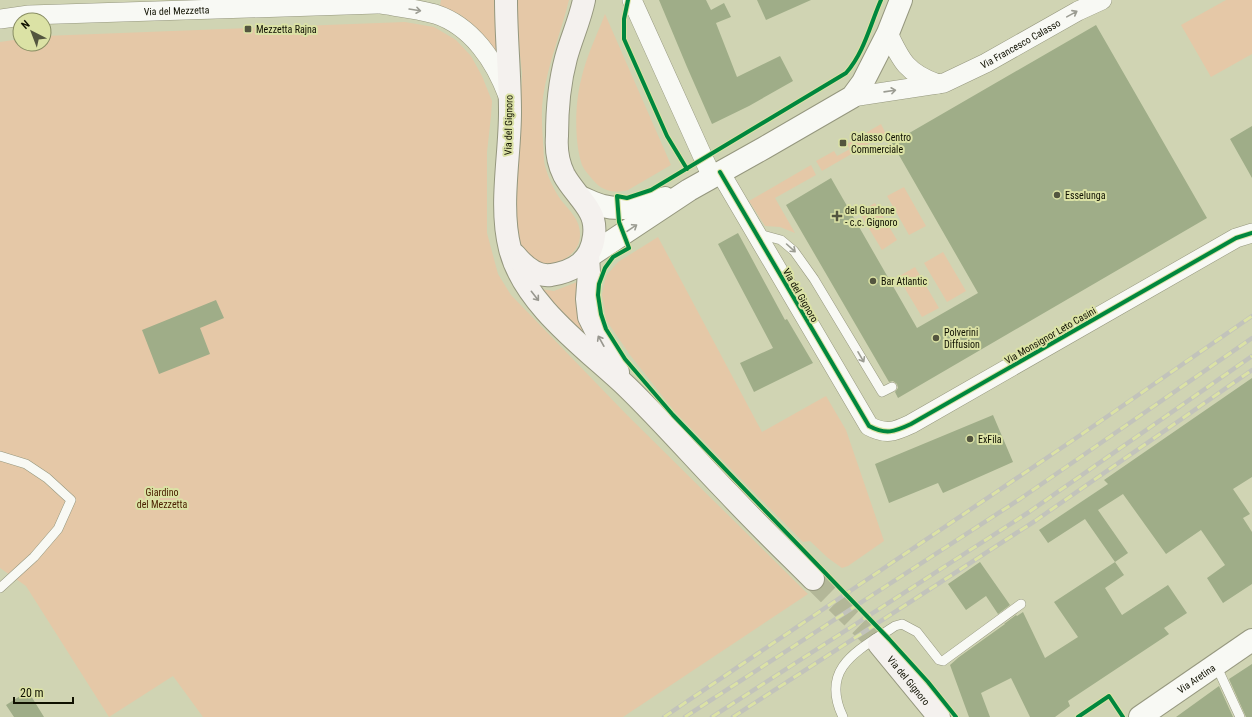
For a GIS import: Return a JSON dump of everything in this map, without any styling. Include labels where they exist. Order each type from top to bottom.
[{"type":"main road","name":"Via del Gignoro","points":[[506,0],[510,112],[506,218],[510,250],[522,277],[548,313],[580,345],[627,387],[813,579]]},
{"type":"main road","name":"Via del Gignoro","points":[[585,2],[563,71],[559,94],[557,149],[562,169],[572,187],[590,213],[595,232],[593,244],[588,257],[589,272],[587,299],[590,317],[597,333],[627,387]]},
{"type":"main road","points":[[510,250],[527,267],[539,274],[544,275],[557,273],[576,266],[588,257]]},
{"type":"main road","name":"Via del Gignoro","points":[[879,644],[939,717]]},
{"type":"street","name":"Via del Mezzetta","points":[[377,4],[396,0]]},
{"type":"street","name":"Via del Gignoro","points":[[632,0],[716,175],[755,234],[869,426]]},
{"type":"street","name":"Via Francesco Calasso","points":[[716,175],[852,96],[863,82],[888,33],[901,0]]},
{"type":"street","name":"Via Francesco Calasso","points":[[852,96],[938,84],[953,79],[986,63],[1078,11],[1102,0]]},
{"type":"street","name":"Via del Mezzetta","points":[[0,19],[29,15],[377,4],[421,10],[448,19],[479,45],[491,60],[500,76],[509,100]]},
{"type":"street","points":[[888,33],[906,66],[921,77],[938,84]]},
{"type":"street","points":[[588,257],[689,190],[716,175]]},
{"type":"street","points":[[580,197],[603,206],[624,209],[636,207],[689,190]]},
{"type":"street","name":"Via Monsignor Leto Casini","points":[[869,426],[878,431],[888,432],[899,430],[911,424],[1244,235]]},
{"type":"street","name":"Via Aretina","points":[[1140,717],[1252,640]]},
{"type":"lane","points":[[755,234],[782,240],[794,251],[814,279],[879,388],[882,392],[892,387]]},
{"type":"lane","points":[[0,456],[26,464],[47,478],[71,500],[58,528],[34,557],[0,588]]},
{"type":"lane","points":[[843,717],[835,690],[839,671],[854,654],[895,626],[902,624],[917,632],[939,660],[943,661],[1021,604]]},
{"type":"lane","points":[[1216,665],[1240,717]]},
{"type":"green space","points":[[441,0],[497,0],[500,58],[477,30],[461,15],[440,6]]},
{"type":"green space","points":[[517,0],[569,0],[545,85],[542,103],[542,125],[544,159],[547,172],[560,199],[578,223],[580,236],[574,252],[560,261],[551,263],[542,263],[527,255],[524,251],[518,233],[516,218],[522,73],[516,20]]},
{"type":"green space","points":[[1226,0],[1252,0],[1252,54],[1211,77],[1181,25]]},
{"type":"green space","points":[[605,14],[671,165],[628,190],[618,192],[609,191],[600,187],[585,171],[579,156],[576,122],[579,89],[583,71]]},
{"type":"green space","name":"Giardino del Mezzetta","points":[[405,22],[434,27],[456,40],[471,56],[482,76],[492,101],[487,152],[487,233],[498,274],[511,295],[627,415],[808,594],[623,717],[203,717],[173,676],[109,717],[26,586],[0,568],[0,42],[12,40],[12,52],[52,52],[52,36]]},
{"type":"green space","points":[[881,124],[886,134],[822,171],[816,161],[834,151],[837,156],[850,149],[847,144]]},
{"type":"green space","points":[[811,165],[816,175],[775,198],[795,233],[780,227],[765,226],[749,201]]},
{"type":"green space","points":[[904,187],[926,226],[909,235],[887,196]]},
{"type":"green space","points":[[875,203],[897,240],[882,250],[859,212]]},
{"type":"green space","points":[[658,237],[762,432],[826,396],[846,430],[884,541],[848,566],[842,568],[828,558],[810,541],[803,542],[675,412],[630,355],[606,320],[602,294],[606,276],[618,262]]},
{"type":"green space","points":[[943,252],[966,291],[947,302],[924,263]]},
{"type":"green space","points":[[915,267],[939,308],[922,317],[898,277]]},
{"type":"green space","points":[[577,282],[577,307],[585,339],[540,289],[554,291]]},
{"type":"building","points":[[659,0],[706,0],[711,10],[724,3],[731,17],[716,23],[737,77],[780,56],[793,81],[749,106],[712,124]]},
{"type":"building","points":[[757,0],[811,0],[766,20]]},
{"type":"building","name":"Esselunga","points":[[1096,25],[1207,218],[898,398],[895,392],[898,388],[897,384],[893,381],[889,382],[786,205],[831,178],[917,328],[978,293],[892,143]]},
{"type":"building","points":[[1252,126],[1252,178],[1230,139]]},
{"type":"building","points":[[738,233],[785,320],[787,319],[813,363],[754,392],[740,363],[773,348],[718,244]]},
{"type":"building","points":[[216,300],[224,318],[200,328],[210,354],[159,374],[142,330]]},
{"type":"building","points":[[1252,378],[1252,477],[1233,489],[1250,514],[1243,518],[1252,532],[1252,584],[1223,603],[1207,578],[1225,565],[1201,530],[1166,554],[1123,494],[1098,510],[1128,553],[1115,562],[1085,519],[1048,543],[1039,530],[1108,484],[1104,480]]},
{"type":"building","name":"ExFila","points":[[993,415],[1013,462],[943,493],[938,483],[889,503],[875,464]]},
{"type":"building","points":[[980,562],[1010,605],[998,614],[986,596],[966,610],[948,584]]},
{"type":"building","points":[[1115,562],[1124,575],[1105,588],[1122,615],[1168,585],[1187,613],[1164,628],[1169,634],[1068,701],[1070,706],[1055,717],[1030,717],[1011,678],[981,693],[990,717],[969,717],[950,665],[1016,615],[1017,616],[1023,612],[1045,658],[1078,637],[1054,602]]},
{"type":"building","points":[[1252,664],[1252,717],[1246,717],[1229,679]]},
{"type":"building","points":[[1219,686],[1233,717],[1176,717]]},
{"type":"building","points":[[28,691],[44,717],[14,717],[6,705]]},
{"type":"tunnel","points":[[813,579],[879,644]]},
{"type":"railway","points":[[664,717],[1082,434],[1252,316]]},
{"type":"railway","points":[[685,717],[1020,499],[1252,338]]},
{"type":"railway","points":[[712,717],[1029,512],[1252,356]]},
{"type":"railway","points":[[733,717],[1035,521],[1252,370]]},
{"type":"cycle path","points":[[628,0],[624,19],[624,39],[667,136],[687,169]]},
{"type":"cycle path","points":[[881,0],[858,57],[846,73],[651,190],[627,198],[617,196],[619,222],[629,248],[613,257],[605,268],[599,284],[598,295],[601,314],[606,329],[625,359],[673,415],[889,639],[928,682],[956,717]]},
{"type":"cycle path","points":[[720,172],[869,426],[880,431],[895,431],[911,424],[1236,238],[1252,233]]},
{"type":"cycle path","points":[[1078,717],[1109,696],[1123,717]]},
{"type":"place","name":"Mezzetta Rajna","points":[[248,29]]},
{"type":"place","name":"Calasso Centro Commerciale","points":[[843,143]]},
{"type":"place","name":"Esselunga","points":[[1057,195]]},
{"type":"place","name":"del Guarlone - c.c. Gignoro","points":[[837,216]]},
{"type":"place","name":"Bar Atlantic","points":[[873,281]]},
{"type":"place","name":"Polverini Diffusion","points":[[936,338]]},
{"type":"place","name":"ExFila","points":[[970,439]]}]
